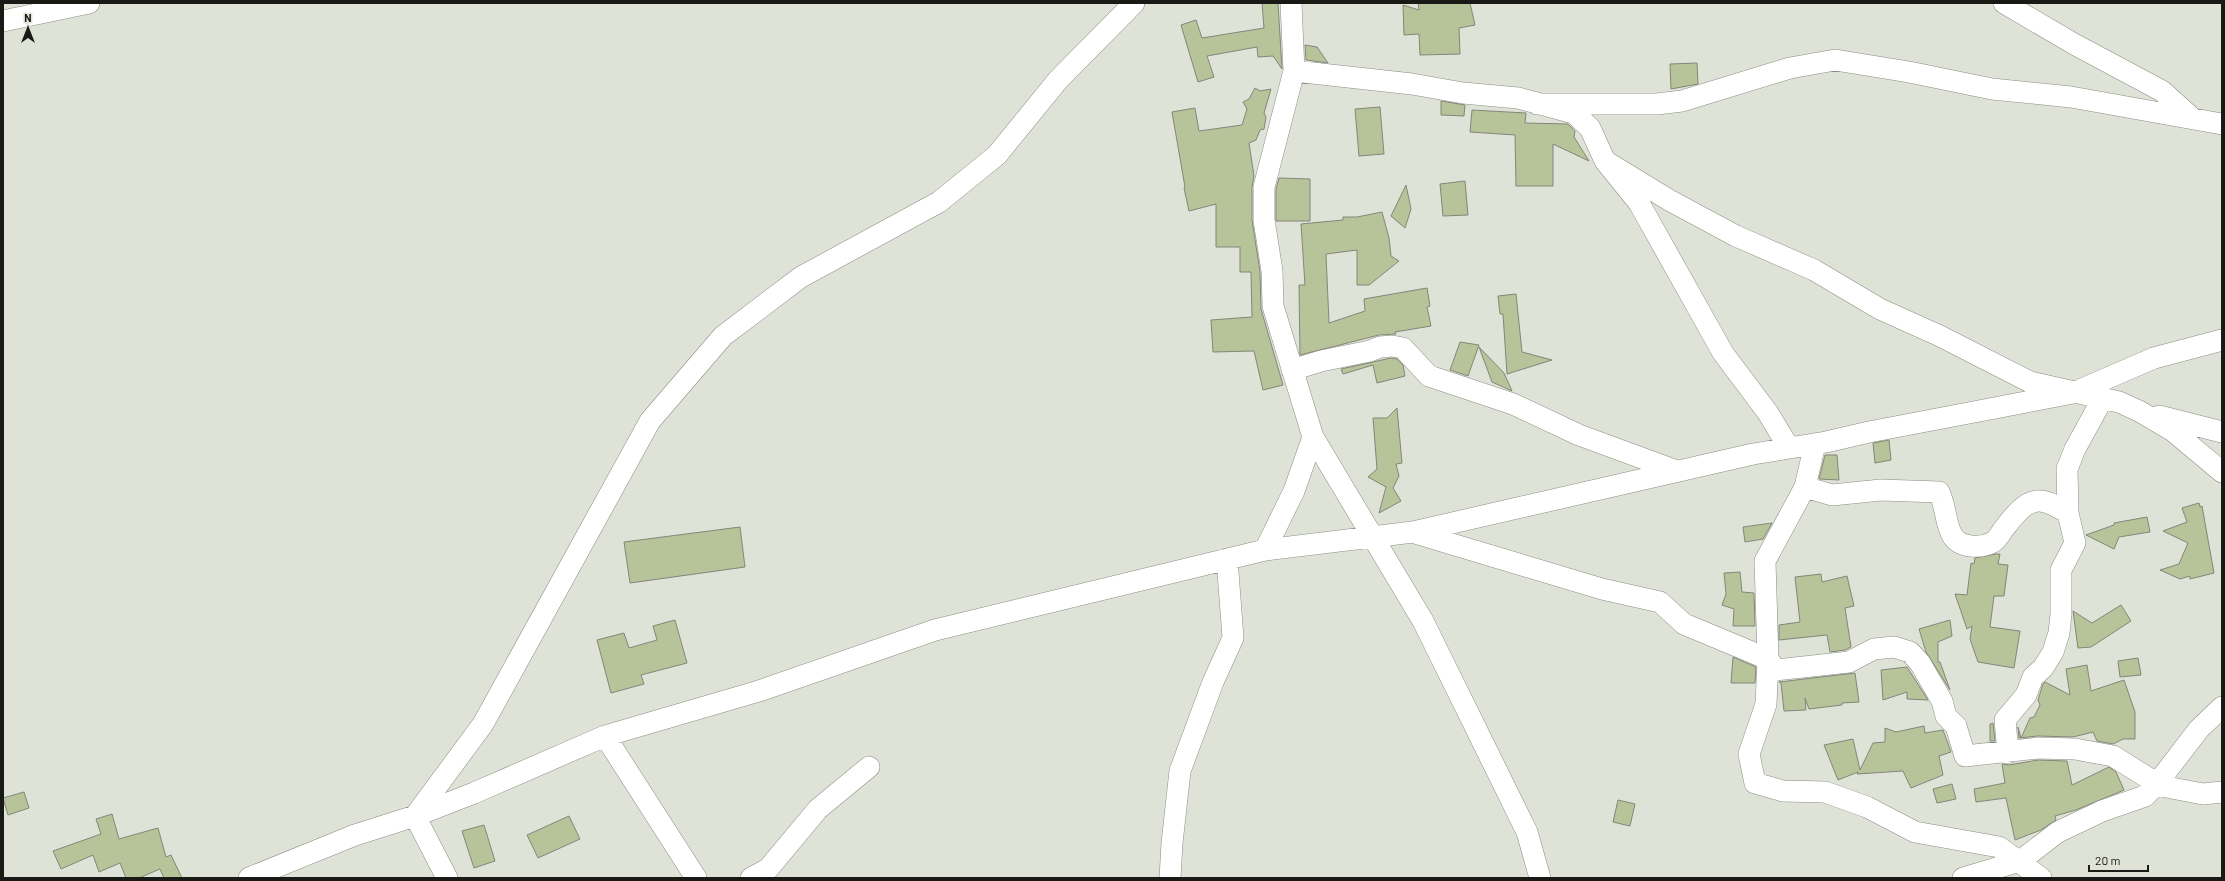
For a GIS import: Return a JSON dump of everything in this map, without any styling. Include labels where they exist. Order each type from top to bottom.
[{"type":"street","points":[[3,21],[89,3]]},
{"type":"street","points":[[415,816],[483,724],[650,421],[723,336],[801,277],[939,202],[991,160],[1058,80],[1134,3]]},
{"type":"street","points":[[1291,3],[1294,71],[1264,187],[1264,220],[1272,271],[1273,306],[1313,437],[1423,621],[1526,832],[1540,878]]},
{"type":"street","points":[[2004,3],[2074,44],[2162,91],[2193,118]]},
{"type":"street","points":[[1537,104],[1657,104],[1682,101],[1790,68],[1835,60],[1910,72],[1992,89],[2071,97],[2222,124]]},
{"type":"street","points":[[1294,71],[1412,84],[1463,92],[1518,98],[1574,113],[1590,128],[1605,161],[1639,203],[1723,353],[1768,413],[1790,448]]},
{"type":"street","points":[[1605,161],[1669,200],[1736,236],[1814,270],[1880,309],[1940,336],[2030,382],[2073,393],[2119,402],[2139,411],[2173,431],[2222,472]]},
{"type":"street","points":[[249,878],[355,835],[415,816],[474,793],[605,736],[759,690],[935,630],[1266,550],[1413,532],[1752,454],[1815,444],[2073,393],[2154,358],[2222,340]]},
{"type":"street","points":[[1292,370],[1321,361],[1370,351],[1380,347],[1392,346],[1403,348],[1429,376],[1512,404],[1579,434],[1677,471]]},
{"type":"street","points":[[2008,753],[2005,720],[2026,695],[2033,677],[2043,668],[2053,652],[2059,633],[2061,614],[2061,570],[2075,543],[2068,512],[2067,469],[2075,448],[2103,398]]},
{"type":"street","points":[[2139,411],[2222,432]]},
{"type":"street","points":[[1266,550],[1294,491],[1313,437]]},
{"type":"street","points":[[1815,444],[1805,487],[1765,561],[1768,659],[1766,704],[1749,754],[1755,783],[1783,791],[1825,792],[1867,807],[1915,832],[1999,847],[2020,861],[2041,878]]},
{"type":"street","points":[[1805,487],[1832,495],[1882,490],[1939,492],[1944,502],[1953,536],[1958,543],[1969,546],[1983,546],[1994,542],[2013,517],[2025,506],[2037,502],[2050,503],[2068,512]]},
{"type":"street","points":[[1413,532],[1602,588],[1660,602],[1684,624],[1768,659],[1776,670],[1849,662],[1874,649],[1894,647],[1910,652],[1920,663],[1942,701],[1946,716],[1956,726],[1965,756],[2008,753],[2038,748],[2075,749],[2113,756],[2153,781],[2156,785],[2203,794],[2222,792]]},
{"type":"street","points":[[1170,878],[1180,771],[1213,682],[1233,638],[1227,559]]},
{"type":"street","points":[[1964,878],[2020,861],[2058,832],[2102,811],[2145,796],[2156,785],[2199,730],[2222,707]]},
{"type":"street","points":[[605,736],[696,878]]},
{"type":"street","points":[[751,878],[768,869],[818,809],[869,767]]},
{"type":"street","points":[[415,816],[447,878]]},
{"type":"building","points":[[1262,3],[1278,3],[1282,69],[1273,56],[1258,57],[1257,47],[1207,56],[1214,77],[1198,82],[1181,25],[1196,20],[1202,38],[1264,28]]},
{"type":"building","points":[[1418,3],[1470,3],[1475,25],[1459,28],[1460,54],[1420,55],[1419,34],[1404,35],[1403,5],[1419,10]]},
{"type":"building","points":[[1305,45],[1317,47],[1328,63],[1306,60]]},
{"type":"building","points":[[1697,63],[1698,84],[1671,89],[1670,64]]},
{"type":"building","points":[[1255,88],[1260,91],[1271,89],[1264,113],[1266,117],[1264,129],[1260,130],[1256,140],[1249,143],[1254,176],[1252,187],[1252,220],[1260,272],[1261,309],[1283,385],[1263,390],[1254,351],[1213,352],[1211,320],[1252,317],[1251,272],[1240,272],[1240,247],[1216,247],[1216,204],[1189,211],[1172,112],[1195,108],[1199,131],[1242,125],[1247,109],[1243,102],[1249,99]]},
{"type":"building","points":[[1441,101],[1465,105],[1464,116],[1441,115]]},
{"type":"building","points":[[1380,107],[1384,154],[1359,156],[1355,109]]},
{"type":"building","points":[[1472,110],[1526,113],[1525,123],[1568,124],[1575,131],[1574,137],[1589,161],[1553,144],[1553,186],[1516,186],[1515,135],[1470,132]]},
{"type":"building","points":[[1279,178],[1310,179],[1310,221],[1276,221],[1276,189]]},
{"type":"building","points":[[1465,181],[1468,215],[1443,216],[1440,184]]},
{"type":"building","points":[[1406,185],[1411,209],[1405,228],[1391,216]]},
{"type":"building","points":[[1382,212],[1389,238],[1391,256],[1399,261],[1369,285],[1357,285],[1357,250],[1326,254],[1329,323],[1365,311],[1364,299],[1427,288],[1430,306],[1427,307],[1431,326],[1395,332],[1396,334],[1379,335],[1300,355],[1299,285],[1305,285],[1301,224],[1343,220],[1343,217],[1357,217]]},
{"type":"building","points":[[1516,294],[1522,352],[1552,360],[1507,374],[1503,314],[1500,314],[1498,296]]},
{"type":"building","points":[[1460,342],[1479,345],[1468,376],[1450,370]]},
{"type":"building","points":[[1479,347],[1504,373],[1512,391],[1492,382]]},
{"type":"building","points":[[1391,358],[1397,359],[1403,365],[1405,376],[1377,383],[1373,365],[1343,374],[1341,369]]},
{"type":"building","points":[[1397,408],[1402,463],[1396,464],[1399,476],[1393,488],[1401,501],[1379,513],[1386,487],[1368,477],[1377,469],[1373,418],[1387,418]]},
{"type":"building","points":[[1889,440],[1891,460],[1875,463],[1873,443]]},
{"type":"building","points":[[1825,455],[1837,455],[1839,480],[1819,479]]},
{"type":"building","points":[[2199,503],[2200,507],[2202,506],[2214,573],[2190,579],[2190,576],[2180,579],[2160,570],[2179,564],[2188,543],[2163,531],[2187,522],[2182,508]]},
{"type":"building","points":[[2147,517],[2150,532],[2119,537],[2114,549],[2086,535],[2114,525],[2114,523]]},
{"type":"building","points":[[1772,523],[1763,539],[1745,542],[1743,527]]},
{"type":"building","points":[[740,527],[745,567],[630,583],[624,542]]},
{"type":"building","points":[[2000,554],[1998,564],[2008,565],[2004,596],[1994,596],[1990,627],[2020,631],[2014,668],[1978,662],[1970,639],[1972,626],[1967,629],[1955,594],[1967,595],[1971,563],[1974,564],[1975,558]]},
{"type":"building","points":[[1740,572],[1742,592],[1754,593],[1755,626],[1733,626],[1734,609],[1722,605],[1726,594],[1724,573]]},
{"type":"building","points":[[1821,574],[1822,582],[1847,576],[1854,606],[1845,608],[1851,647],[1845,650],[1830,652],[1827,635],[1779,640],[1779,625],[1800,622],[1795,577]]},
{"type":"building","points":[[2121,605],[2131,621],[2091,647],[2078,648],[2073,611],[2092,623]]},
{"type":"building","points":[[675,620],[687,663],[641,675],[644,684],[611,693],[597,640],[624,633],[629,648],[657,640],[653,626]]},
{"type":"building","points":[[1950,620],[1952,636],[1938,642],[1938,662],[1940,662],[1950,690],[1926,652],[1919,629]]},
{"type":"building","points":[[1733,657],[1756,667],[1755,683],[1731,683]]},
{"type":"building","points":[[2138,658],[2141,675],[2120,677],[2118,661]]},
{"type":"building","points":[[2087,665],[2091,691],[2124,680],[2135,712],[2135,739],[2123,739],[2113,744],[2097,741],[2093,732],[2073,737],[2038,736],[2021,738],[2030,718],[2034,717],[2040,705],[2038,700],[2045,682],[2070,695],[2066,669]]},
{"type":"building","points":[[1907,667],[1928,700],[1907,699],[1907,692],[1883,700],[1881,670]]},
{"type":"building","points":[[1855,673],[1859,702],[1842,703],[1842,705],[1809,709],[1805,698],[1806,710],[1784,711],[1781,683],[1779,682]]},
{"type":"building","points":[[1993,723],[1995,741],[1990,741],[1990,724]]},
{"type":"building","points":[[1924,726],[1925,733],[1943,730],[1951,752],[1939,756],[1943,775],[1911,788],[1903,771],[1857,774],[1858,772],[1838,780],[1824,745],[1853,739],[1860,770],[1873,743],[1885,742],[1885,728],[1896,732]]},
{"type":"building","points":[[2018,727],[2021,738],[2019,738]]},
{"type":"building","points":[[2038,760],[2067,761],[2072,785],[2109,767],[2116,772],[2124,790],[2076,810],[2055,816],[2056,820],[2041,830],[2015,840],[2006,798],[1976,802],[1974,789],[2005,783],[2002,764],[2009,765]]},
{"type":"building","points":[[1952,784],[1956,799],[1937,803],[1933,789]]},
{"type":"building","points":[[24,792],[29,808],[8,815],[3,798]]},
{"type":"building","points":[[1618,800],[1635,804],[1630,826],[1613,822]]},
{"type":"building","points":[[112,814],[119,839],[158,828],[166,857],[171,855],[182,878],[164,878],[160,869],[139,878],[126,878],[120,863],[99,872],[93,855],[61,869],[53,851],[101,834],[96,819]]},
{"type":"building","points":[[569,816],[580,839],[538,858],[527,835]]},
{"type":"building","points":[[484,825],[495,861],[474,868],[462,831]]}]
